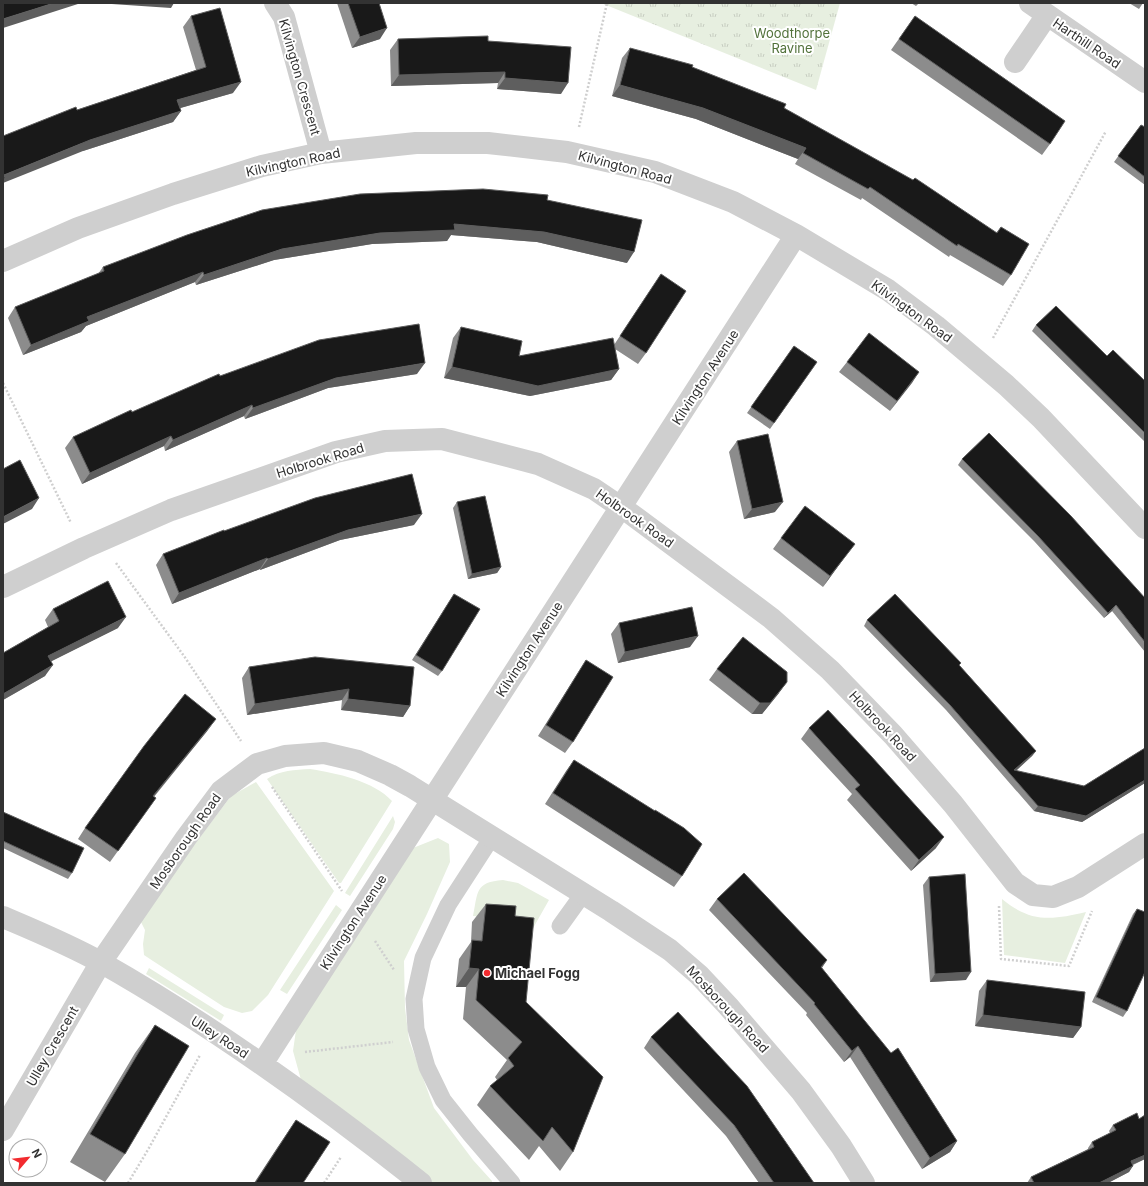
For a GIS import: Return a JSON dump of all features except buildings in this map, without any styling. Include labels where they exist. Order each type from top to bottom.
[{"type":"street","name":"Kilvington Crescent","points":[[275,3],[284,17],[321,154]]},
{"type":"street","points":[[1015,62],[1038,9]]},
{"type":"street","name":"Harthill Road","points":[[1038,9],[1145,82]]},
{"type":"street","name":"Kilvington Road","points":[[3,261],[78,228],[173,194],[262,166],[321,154],[416,143],[488,143],[567,152],[655,172],[734,202],[796,235],[888,290],[979,362],[1041,418],[1145,528]]},
{"type":"street","name":"Kilvington Avenue","points":[[262,1064],[620,506],[796,235]]},
{"type":"street","name":"Holbrook Road","points":[[3,587],[96,542],[171,510],[336,452],[386,441],[442,439],[538,464],[594,489],[620,506],[771,618],[830,670],[898,741],[953,804],[1015,883],[1033,895],[1054,897],[1078,887],[1145,844]]},
{"type":"street","name":"Mosborough Road","points":[[101,962],[186,838],[221,790],[257,764],[285,756],[324,753],[358,761],[390,775],[432,799],[670,950],[699,975],[728,1006],[801,1091],[841,1146],[864,1183]]},
{"type":"street","name":"Ulley Road","points":[[3,917],[56,939],[101,962],[166,1001],[262,1064],[357,1132],[422,1183]]},
{"type":"street","name":"Ulley Crescent","points":[[3,1130],[101,962]]},
{"type":"lane","points":[[492,837],[448,905],[423,958],[414,999],[416,1029],[427,1067],[443,1100],[512,1183]]},
{"type":"lane","points":[[560,926],[583,894]]},
{"type":"path","points":[[578,130],[607,3]]},
{"type":"path","points":[[991,342],[1106,131]]},
{"type":"path","points":[[3,383],[73,527]]},
{"type":"path","points":[[115,561],[184,656],[245,748]]},
{"type":"path","points":[[270,785],[342,892]]},
{"type":"path","points":[[999,905],[1001,959],[1069,966],[1094,906]]},
{"type":"path","points":[[372,937],[396,972]]},
{"type":"path","points":[[305,1052],[399,1041]]},
{"type":"path","points":[[128,1183],[202,1052]]},
{"type":"path","points":[[324,1183],[344,1152]]},
{"type":"green space","name":"Woodthorpe Ravine","points":[[601,3],[840,3],[816,90]]},
{"type":"green space","points":[[310,769],[343,776],[365,783],[384,794],[392,801],[341,883],[339,883],[267,779],[282,772]]},
{"type":"green space","points":[[256,782],[334,891],[268,995],[252,1011],[242,1013],[224,1007],[144,955],[143,944],[145,930],[139,918],[231,796]]},
{"type":"green space","points":[[393,816],[395,822],[393,829],[350,896],[345,893]]},
{"type":"green space","points":[[438,838],[449,844],[450,862],[404,961],[405,1008],[409,1040],[434,1108],[473,1160],[492,1181],[492,1183],[431,1183],[301,1080],[293,1051],[296,1030],[413,848]]},
{"type":"green space","points":[[503,880],[518,883],[549,900],[532,930],[484,917],[473,916],[479,890],[487,883]]},
{"type":"green space","points":[[1002,899],[1023,912],[1042,918],[1063,917],[1086,912],[1065,963],[1004,955]]},
{"type":"green space","points":[[336,905],[342,910],[287,994],[280,990]]},
{"type":"green space","points":[[149,968],[224,1015],[221,1021],[146,974]]},
{"type":"place","name":"Michael Fogg","points":[[487,973]]}]
